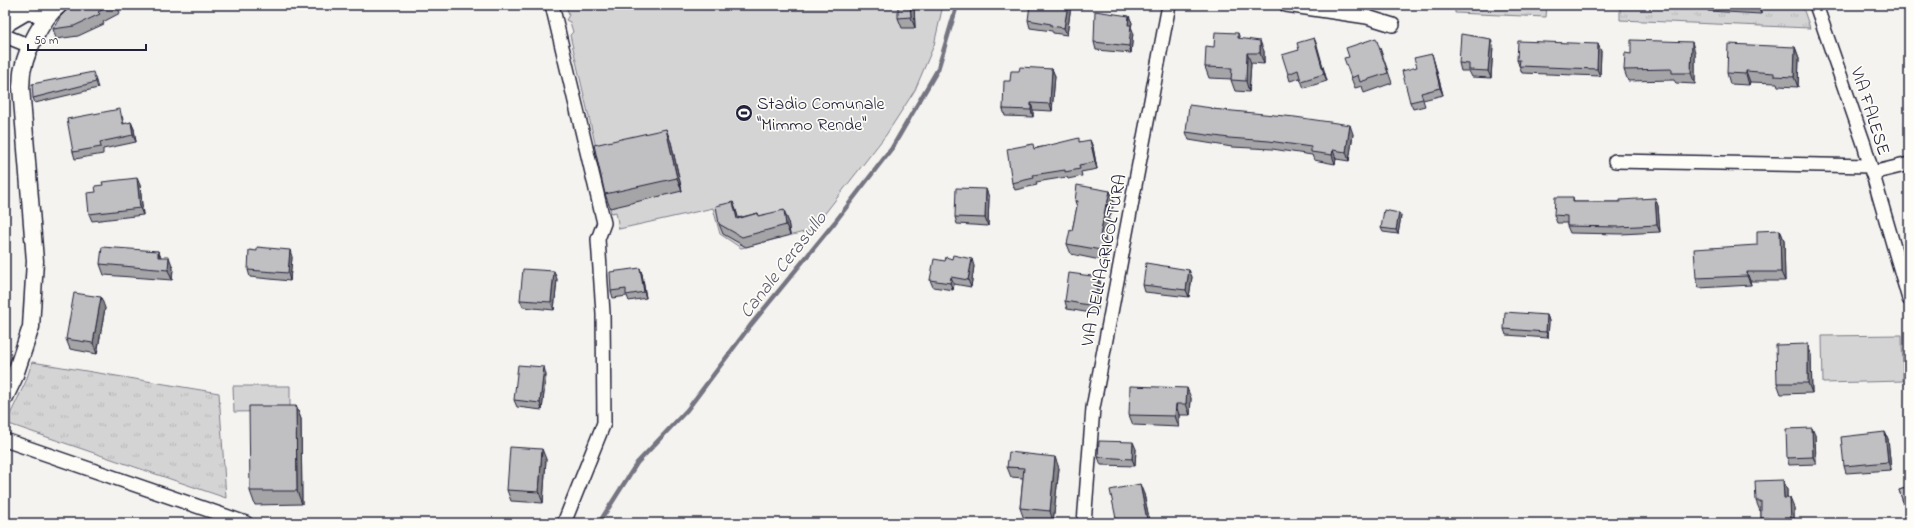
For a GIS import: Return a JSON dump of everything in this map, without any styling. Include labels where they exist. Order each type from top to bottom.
[{"type":"street","points":[[5,397],[14,378],[31,327],[35,261],[21,87],[22,68],[30,46],[47,17],[58,5]]},
{"type":"street","points":[[552,5],[604,222],[598,239],[603,313],[604,422],[564,523]]},
{"type":"street","name":"VIA DELL'AGRICOLTURA","points":[[1084,523],[1093,408],[1169,5]]},
{"type":"street","points":[[1286,5],[1367,17],[1393,25]]},
{"type":"street","name":"VIA FALESE","points":[[1816,5],[1871,169],[1909,299]]},
{"type":"street","points":[[5,12],[27,13],[47,17]]},
{"type":"street","points":[[5,29],[10,23],[27,13]]},
{"type":"street","points":[[5,36],[30,46]]},
{"type":"street","points":[[1615,161],[1871,169],[1909,164]]},
{"type":"street","points":[[5,440],[246,523]]},
{"type":"green space","name":"Stadio Comunale \"Mimmo Rende\"","points":[[562,5],[943,5],[934,45],[915,90],[886,135],[812,230],[741,248],[720,234],[713,208],[619,229],[616,212],[611,213],[570,35],[573,32],[570,22],[566,20],[569,15],[567,9]]},
{"type":"green space","points":[[1455,5],[1547,5],[1546,17],[1455,13]]},
{"type":"green space","points":[[1620,5],[1802,5],[1810,28],[1620,20]]},
{"type":"green space","points":[[1902,335],[1903,381],[1823,383],[1822,336]]},
{"type":"green space","points":[[32,362],[219,393],[226,498],[6,423],[26,381]]},
{"type":"green space","points":[[233,386],[290,386],[290,411],[234,412]]},
{"type":"building","points":[[72,5],[111,5],[98,12],[100,14],[74,26],[53,29],[60,17]]},
{"type":"building","points":[[898,5],[910,5],[911,17],[898,18]]},
{"type":"building","points":[[1030,5],[1068,5],[1064,28],[1028,20]]},
{"type":"building","points":[[1095,11],[1129,16],[1128,25],[1131,25],[1129,46],[1094,42]]},
{"type":"building","points":[[1215,32],[1238,33],[1238,38],[1260,41],[1260,53],[1247,53],[1246,81],[1231,80],[1232,68],[1205,67],[1206,46],[1214,47]]},
{"type":"building","points":[[1461,34],[1491,39],[1488,71],[1469,70],[1469,64],[1459,63]]},
{"type":"building","points":[[1314,38],[1324,74],[1301,81],[1298,70],[1288,74],[1282,55],[1299,50],[1297,43]]},
{"type":"building","points":[[1376,38],[1388,73],[1360,82],[1358,75],[1351,78],[1344,58],[1349,57],[1346,48]]},
{"type":"building","points":[[1631,40],[1692,42],[1691,73],[1672,73],[1672,69],[1624,70],[1625,53],[1631,54]]},
{"type":"building","points":[[1518,41],[1598,44],[1597,69],[1519,66],[1520,60],[1517,60]]},
{"type":"building","points":[[1728,44],[1795,47],[1794,77],[1774,76],[1774,73],[1746,71],[1746,74],[1727,73]]},
{"type":"building","points":[[1432,54],[1440,88],[1421,93],[1423,99],[1410,102],[1402,71],[1417,67],[1414,58]]},
{"type":"building","points":[[1020,67],[1052,69],[1050,104],[1031,103],[1031,110],[1003,109],[1004,81],[1010,81],[1011,71],[1019,71]]},
{"type":"building","points":[[93,72],[96,82],[33,98],[32,84]]},
{"type":"building","points":[[1189,105],[1350,125],[1346,152],[1333,150],[1332,155],[1311,152],[1311,147],[1186,132]]},
{"type":"building","points":[[120,109],[123,124],[131,122],[133,135],[100,142],[101,147],[73,152],[67,119]]},
{"type":"building","points":[[666,129],[677,178],[605,194],[594,145]]},
{"type":"building","points":[[1079,138],[1079,142],[1090,140],[1095,162],[1079,165],[1080,169],[1033,175],[1034,178],[1012,183],[1007,149],[1033,144],[1034,149]]},
{"type":"building","points":[[137,178],[140,208],[89,214],[87,193],[96,192],[95,186],[103,185],[102,182]]},
{"type":"building","points":[[1077,185],[1110,191],[1100,236],[1104,236],[1101,250],[1067,244],[1070,230],[1072,231],[1078,201],[1075,201]]},
{"type":"building","points":[[956,188],[986,189],[985,218],[955,217]]},
{"type":"building","points":[[1555,197],[1573,197],[1573,202],[1620,202],[1620,200],[1655,198],[1657,225],[1618,227],[1567,226],[1567,216],[1554,215]]},
{"type":"building","points":[[733,202],[737,219],[758,213],[758,216],[784,210],[786,225],[742,237],[719,224],[716,206]]},
{"type":"building","points":[[1384,210],[1399,213],[1396,230],[1381,228]]},
{"type":"building","points":[[1780,230],[1781,272],[1747,272],[1747,276],[1696,278],[1694,249],[1757,245],[1757,231]]},
{"type":"building","points":[[102,247],[158,251],[158,257],[169,257],[168,270],[100,264]]},
{"type":"building","points":[[257,247],[290,250],[288,273],[248,270],[249,250],[257,251]]},
{"type":"building","points":[[953,255],[972,259],[968,280],[951,277],[950,283],[930,280],[934,259],[945,261],[946,257],[952,259]]},
{"type":"building","points":[[1146,263],[1189,270],[1186,290],[1143,285]]},
{"type":"building","points":[[640,268],[644,292],[626,295],[626,289],[611,291],[610,272]]},
{"type":"building","points":[[523,269],[554,271],[551,302],[520,300]]},
{"type":"building","points":[[1069,273],[1099,277],[1094,306],[1065,301]]},
{"type":"building","points":[[74,293],[101,297],[93,343],[66,339]]},
{"type":"building","points":[[1505,312],[1547,315],[1546,332],[1504,329]]},
{"type":"building","points":[[1808,344],[1808,383],[1777,383],[1776,345]]},
{"type":"building","points":[[518,365],[544,367],[540,403],[514,400]]},
{"type":"building","points":[[1130,386],[1187,388],[1186,404],[1176,404],[1175,416],[1129,415]]},
{"type":"building","points":[[249,406],[296,406],[297,491],[250,491]]},
{"type":"building","points":[[1812,428],[1813,457],[1787,458],[1786,429]]},
{"type":"building","points":[[1885,432],[1888,462],[1844,466],[1841,437]]},
{"type":"building","points":[[1099,441],[1133,442],[1132,459],[1098,457]]},
{"type":"building","points":[[510,447],[542,449],[539,492],[507,490]]},
{"type":"building","points":[[1009,452],[1055,457],[1050,511],[1020,508],[1024,468],[1007,467]]},
{"type":"building","points":[[1783,480],[1784,498],[1790,498],[1791,523],[1769,523],[1768,518],[1761,518],[1761,501],[1756,501],[1755,481]]},
{"type":"building","points":[[1140,484],[1147,520],[1144,521],[1145,523],[1117,523],[1110,490]]},
{"type":"building","points":[[1909,487],[1909,513],[1907,514],[1899,490]]},
{"type":"building","points":[[1240,519],[1248,523],[1238,523]]},
{"type":"building","points":[[1373,520],[1374,523],[1344,523],[1344,522]]},
{"type":"waterway","name":"Canale Cerasullo","points":[[599,523],[637,463],[687,410],[750,326],[835,222],[892,148],[938,69],[957,5]]},
{"type":"place","name":"Stadio Comunale \"Mimmo Rende\"","points":[[744,113]]}]
